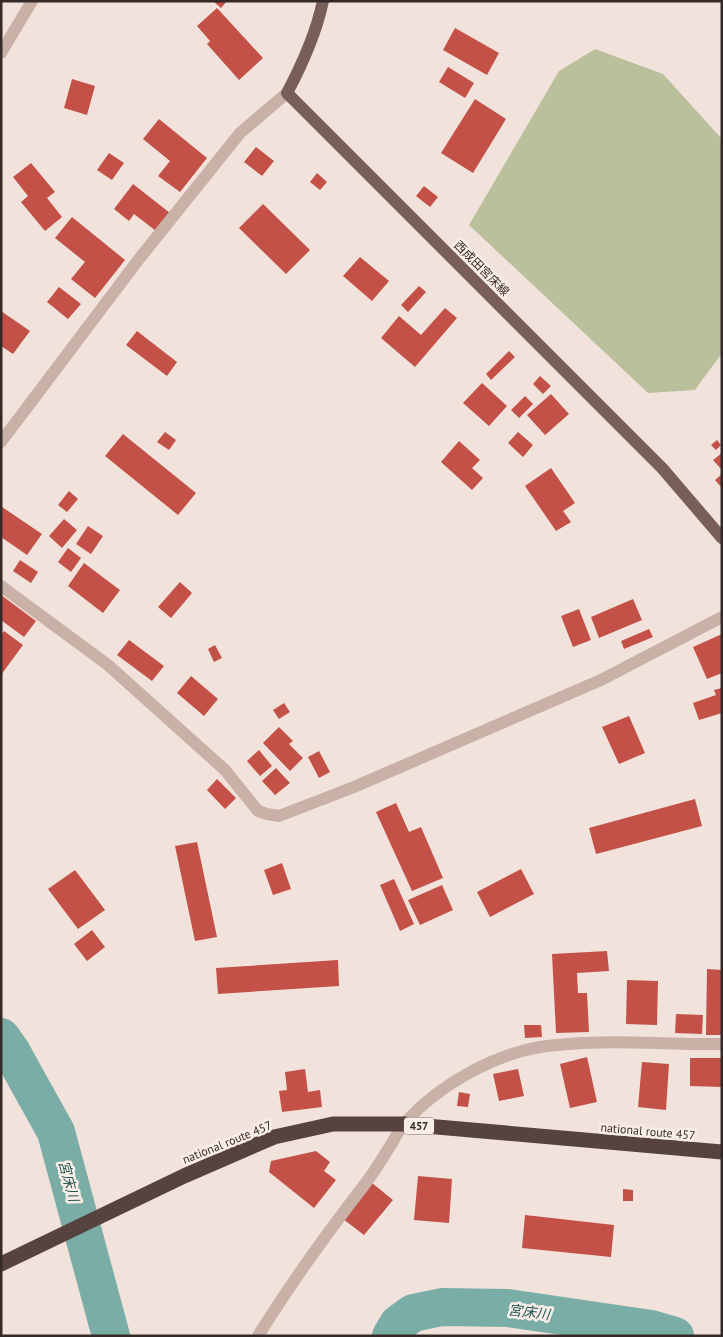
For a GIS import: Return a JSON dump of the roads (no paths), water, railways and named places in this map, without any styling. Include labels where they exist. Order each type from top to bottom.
[{"type":"highway","name":"national route 457","points":[[1,1264],[184,1176],[274,1138],[333,1124],[403,1124],[722,1152]]},
{"type":"main road","points":[[287,93],[307,54],[318,24],[323,1]]},
{"type":"main road","name":"西成田宮床線","points":[[287,93],[662,468],[722,538]]},
{"type":"street","points":[[1,53],[32,1]]},
{"type":"street","points":[[1,442],[139,259],[240,133],[287,93]]},
{"type":"street","points":[[1,586],[108,665],[225,770],[258,811],[279,816],[354,787],[601,680],[722,617]]},
{"type":"street","points":[[258,1336],[321,1241],[373,1174],[403,1124],[456,1080],[509,1056],[539,1048],[578,1043],[722,1044]]},
{"type":"waterway","name":"宮床川","points":[[1,1037],[11,1051],[56,1132],[111,1336]]},
{"type":"waterway","name":"宮床川","points":[[391,1336],[398,1324],[413,1313],[442,1307],[508,1308],[651,1329],[675,1336]]}]
